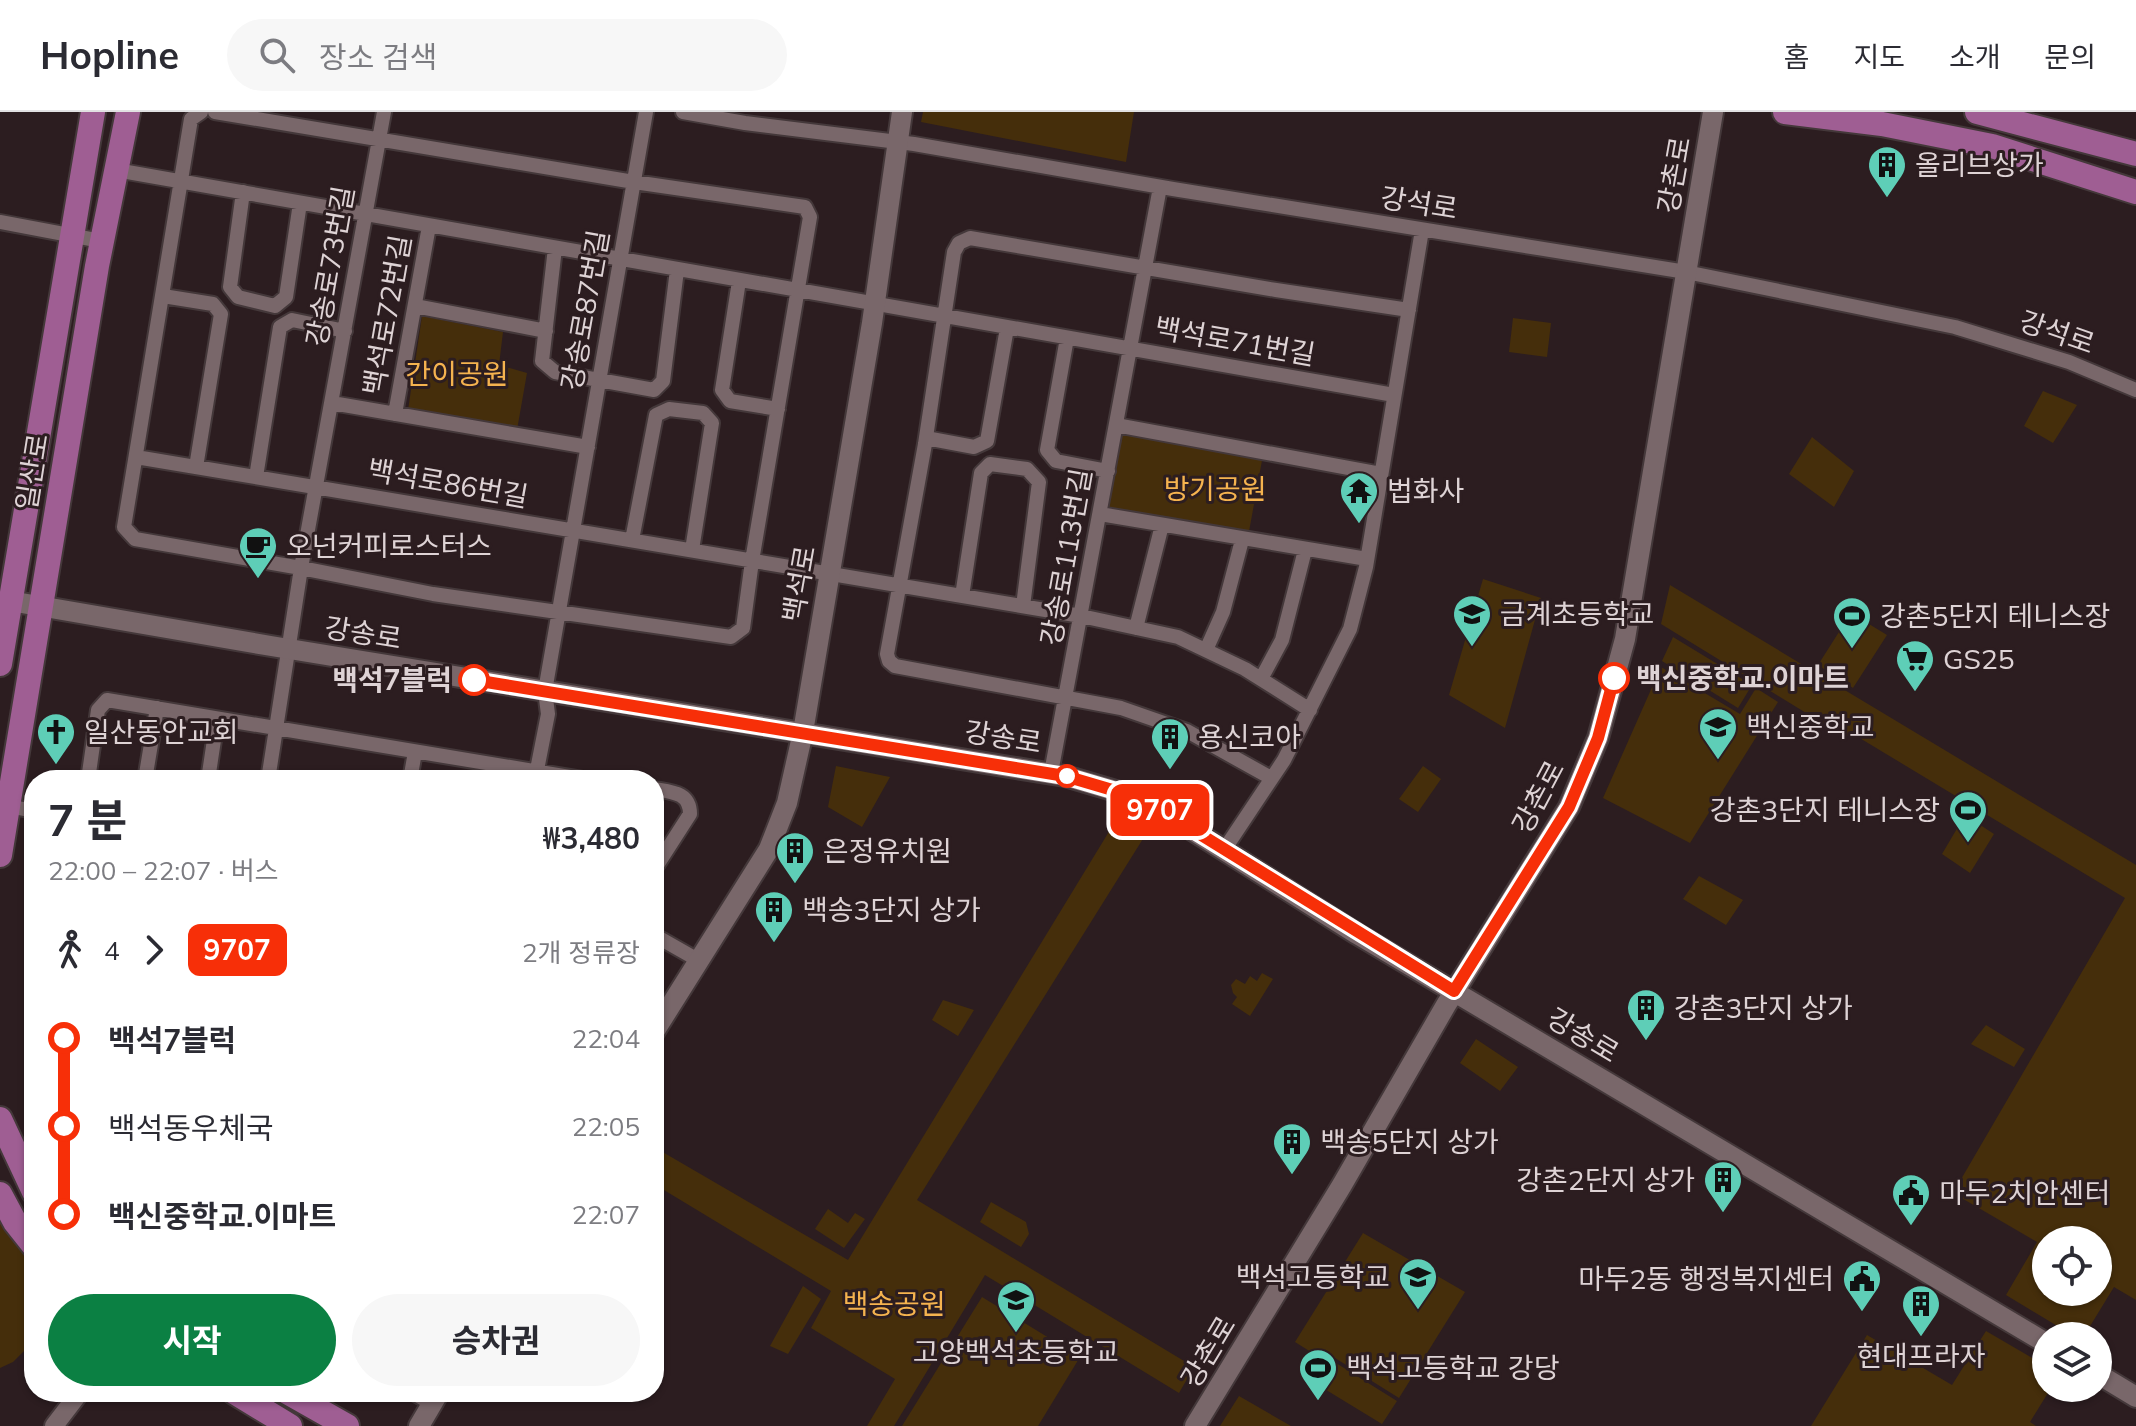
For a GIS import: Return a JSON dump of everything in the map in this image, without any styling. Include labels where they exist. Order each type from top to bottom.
[{"type":"main road","name":"일산로","points":[[0,664],[5,600],[93,112]]},
{"type":"main road","name":"일산로","points":[[0,855],[101,241],[128,112]]},
{"type":"main road","name":"백석로","points":[[664,1016],[769,849],[787,803],[803,732],[875,305],[902,112]]},
{"type":"main road","name":"강촌로","points":[[1195,1426],[1342,1185],[1454,991],[1569,807],[1598,738],[1625,639],[1713,112]]},
{"type":"main road","points":[[1785,112],[1882,124],[1992,146],[2136,192]]},
{"type":"main road","points":[[1977,112],[2136,154]]},
{"type":"main road","name":"강송로","points":[[5,600],[1051,773],[1143,799],[1454,991],[2032,1335]]},
{"type":"main road","points":[[0,1119],[24,1171]]},
{"type":"main road","points":[[0,1194],[24,1233]]},
{"type":"main road","points":[[2112,1382],[2136,1397]]},
{"type":"main road","points":[[250,1402],[290,1426]]},
{"type":"main road","points":[[305,1402],[347,1426]]},
{"type":"main road","points":[[419,1426],[434,1402]]},
{"type":"street","points":[[201,112],[191,119],[124,527],[135,539],[433,594],[731,637],[743,628],[799,291],[809,212],[805,207],[634,182],[215,112]]},
{"type":"street","name":"강송로73번길","points":[[270,770],[301,568],[384,112]]},
{"type":"street","name":"강송로87번길","points":[[537,770],[548,714],[545,691],[646,112]]},
{"type":"street","name":"강석로","points":[[683,112],[745,117],[1686,272],[1955,327],[2069,362],[2136,390]]},
{"type":"street","name":"백석로72번길","points":[[116,170],[875,305]]},
{"type":"street","name":"강송로113번길","points":[[1051,773],[1160,187]]},
{"type":"street","points":[[243,192],[230,287],[238,297],[275,306],[286,297],[300,203]]},
{"type":"street","points":[[0,222],[101,241]]},
{"type":"street","name":"백석로72번길","points":[[395,414],[429,226]]},
{"type":"street","points":[[1224,850],[1310,710],[1350,629],[1367,559],[1422,230]]},
{"type":"street","points":[[1271,778],[1187,731],[1121,708],[895,666],[889,661],[887,654],[926,441],[954,252],[959,243],[970,238],[1409,310]]},
{"type":"street","points":[[555,248],[542,361],[555,372],[654,390],[663,381],[677,270]]},
{"type":"street","points":[[739,281],[722,390],[730,401],[778,410]]},
{"type":"street","points":[[164,291],[213,304],[221,314],[196,467]]},
{"type":"street","name":"백석로71번길","points":[[875,305],[1394,395]]},
{"type":"street","points":[[415,306],[546,331]]},
{"type":"street","points":[[256,477],[280,327],[292,320],[345,331]]},
{"type":"street","points":[[926,441],[974,447],[987,441],[1007,328]]},
{"type":"street","points":[[1067,338],[1047,450],[1056,461],[1108,471]]},
{"type":"street","points":[[332,403],[588,447]]},
{"type":"street","points":[[632,540],[656,415],[669,409],[703,413],[712,423],[692,550]]},
{"type":"street","points":[[1116,425],[1381,474]]},
{"type":"street","name":"백석로86번길","points":[[136,457],[1081,616],[1178,637],[1261,679],[1310,710]]},
{"type":"street","points":[[962,596],[981,473],[990,464],[1027,469],[1039,482],[1023,606]]},
{"type":"street","points":[[1100,514],[1367,559]]},
{"type":"street","points":[[1136,628],[1162,525]]},
{"type":"street","points":[[1206,650],[1223,612],[1242,540]]},
{"type":"street","points":[[1261,679],[1282,640],[1305,550]]},
{"type":"street","points":[[89,770],[98,710],[107,700],[504,770]]},
{"type":"street","points":[[147,770],[157,708]]},
{"type":"street","points":[[210,770],[217,720]]},
{"type":"street","points":[[410,752],[410,770]]},
{"type":"street","points":[[664,790],[677,792],[690,807],[690,814],[664,850]]},
{"type":"street","points":[[8,806],[24,809]]},
{"type":"street","points":[[664,941],[698,960]]},
{"type":"street","points":[[54,1426],[72,1402]]},
{"type":"green space","points":[[923,112],[1134,112],[1126,162],[921,122]]},
{"type":"green space","name":"간이공원","points":[[422,316],[503,332],[499,365],[527,373],[517,430],[408,410]]},
{"type":"green space","points":[[1513,318],[1551,323],[1547,357],[1509,352]]},
{"type":"green space","points":[[2043,391],[2077,405],[2053,443],[2024,426]]},
{"type":"green space","name":"방기공원","points":[[1120,434],[1263,455],[1248,537],[1107,507]]},
{"type":"green space","points":[[1812,437],[1854,471],[1834,507],[1789,474]]},
{"type":"green space","points":[[1483,579],[1541,598],[1505,728],[1449,695]]},
{"type":"green space","points":[[1670,585],[2136,865],[2136,1300],[2114,1287],[2112,1290],[2112,1226],[2032,1226],[2032,1239],[1953,1193],[2125,898],[1858,737],[1842,735],[1661,624]]},
{"type":"green space","name":"강촌5단지 테니스장","points":[[1851,613],[1887,635],[1853,688],[1818,665]]},
{"type":"green space","points":[[1673,637],[1752,685],[1738,708],[1662,661]]},
{"type":"green space","points":[[1661,667],[1740,714],[1756,688],[1778,702],[1690,843],[1603,798]]},
{"type":"green space","points":[[836,766],[890,777],[862,827],[828,807]]},
{"type":"green space","points":[[1423,766],[1441,779],[1418,812],[1399,799]]},
{"type":"green space","name":"백송공원","points":[[1124,807],[1151,826],[917,1200],[1194,1367],[1179,1393],[985,1275],[894,1426],[867,1426],[895,1379],[811,1328],[831,1291],[664,1190],[664,1153],[848,1260]]},
{"type":"green space","name":"강촌3단지 테니스장","points":[[1965,815],[1994,834],[1970,873],[1942,854]]},
{"type":"green space","points":[[1699,876],[1743,900],[1726,925],[1683,899]]},
{"type":"green space","points":[[1262,973],[1273,979],[1250,1016],[1232,1004],[1237,997],[1231,985],[1236,979],[1245,984],[1250,976],[1257,981]]},
{"type":"green space","points":[[943,1000],[974,1010],[958,1036],[932,1020]]},
{"type":"green space","points":[[1986,1025],[2025,1049],[2014,1067],[1971,1044]]},
{"type":"green space","points":[[1476,1039],[1518,1067],[1500,1091],[1460,1063]]},
{"type":"green space","points":[[0,1195],[24,1233],[24,1351],[13,1362],[0,1368]]},
{"type":"green space","points":[[991,1202],[1026,1222],[1029,1234],[1021,1247],[980,1222]]},
{"type":"green space","points":[[828,1209],[848,1223],[855,1213],[865,1219],[844,1248],[815,1229]]},
{"type":"green space","points":[[1363,1233],[1465,1292],[1399,1398],[1335,1358],[1330,1364],[1295,1342]]},
{"type":"green space","points":[[2032,1251],[2032,1306],[2102,1306],[2093,1322],[2051,1322],[2006,1295]]},
{"type":"green space","points":[[803,1286],[821,1299],[788,1354],[770,1346]]},
{"type":"green space","points":[[982,1297],[1080,1357],[1038,1426],[902,1426]]},
{"type":"green space","points":[[1986,1331],[2032,1358],[2032,1402],[2042,1402],[2030,1422],[2036,1426],[1811,1426],[1867,1335],[1952,1385]]},
{"type":"green space","points":[[1336,1363],[1397,1401],[1382,1424],[1318,1385]]},
{"type":"green space","points":[[1239,1396],[1291,1426],[1220,1426]]},
{"type":"bus line","name":"9707","points":[[474,680],[1065,776],[1143,799],[1357,934],[1454,991],[1569,807],[1598,738],[1614,678]]},
{"type":"place","name":"올리브상가","points":[[1887,199]]},
{"type":"place","name":"법화사","points":[[1359,525]]},
{"type":"place","name":"오넌커피로스터스","points":[[258,580]]},
{"type":"place","name":"금계초등학교","points":[[1472,648]]},
{"type":"place","name":"강촌5단지 테니스장","points":[[1852,650]]},
{"type":"place","name":"백신중학교.이마트","points":[[1614,678]]},
{"type":"place","name":"백석7블럭","points":[[474,680]]},
{"type":"place","name":"GS25","points":[[1915,693]]},
{"type":"place","name":"백신중학교","points":[[1718,761]]},
{"type":"place","name":"일산동안교회","points":[[56,766]]},
{"type":"place","name":"용신코아","points":[[1170,771]]},
{"type":"place","name":"강촌3단지 테니스장","points":[[1968,844]]},
{"type":"place","name":"은정유치원","points":[[795,885]]},
{"type":"place","name":"백송3단지 상가","points":[[774,944]]},
{"type":"place","name":"강촌3단지 상가","points":[[1646,1042]]},
{"type":"place","name":"백송5단지 상가","points":[[1292,1176]]},
{"type":"place","name":"강촌2단지 상가","points":[[1723,1214]]},
{"type":"place","name":"마두2치안센터","points":[[1911,1227]]},
{"type":"place","name":"백석고등학교","points":[[1418,1311]]},
{"type":"place","name":"마두2동 행정복지센터","points":[[1862,1313]]},
{"type":"place","name":"고양백석초등학교","points":[[1016,1334]]},
{"type":"place","name":"현대프라자","points":[[1921,1338]]},
{"type":"place","name":"백석고등학교 강당","points":[[1318,1402]]}]
